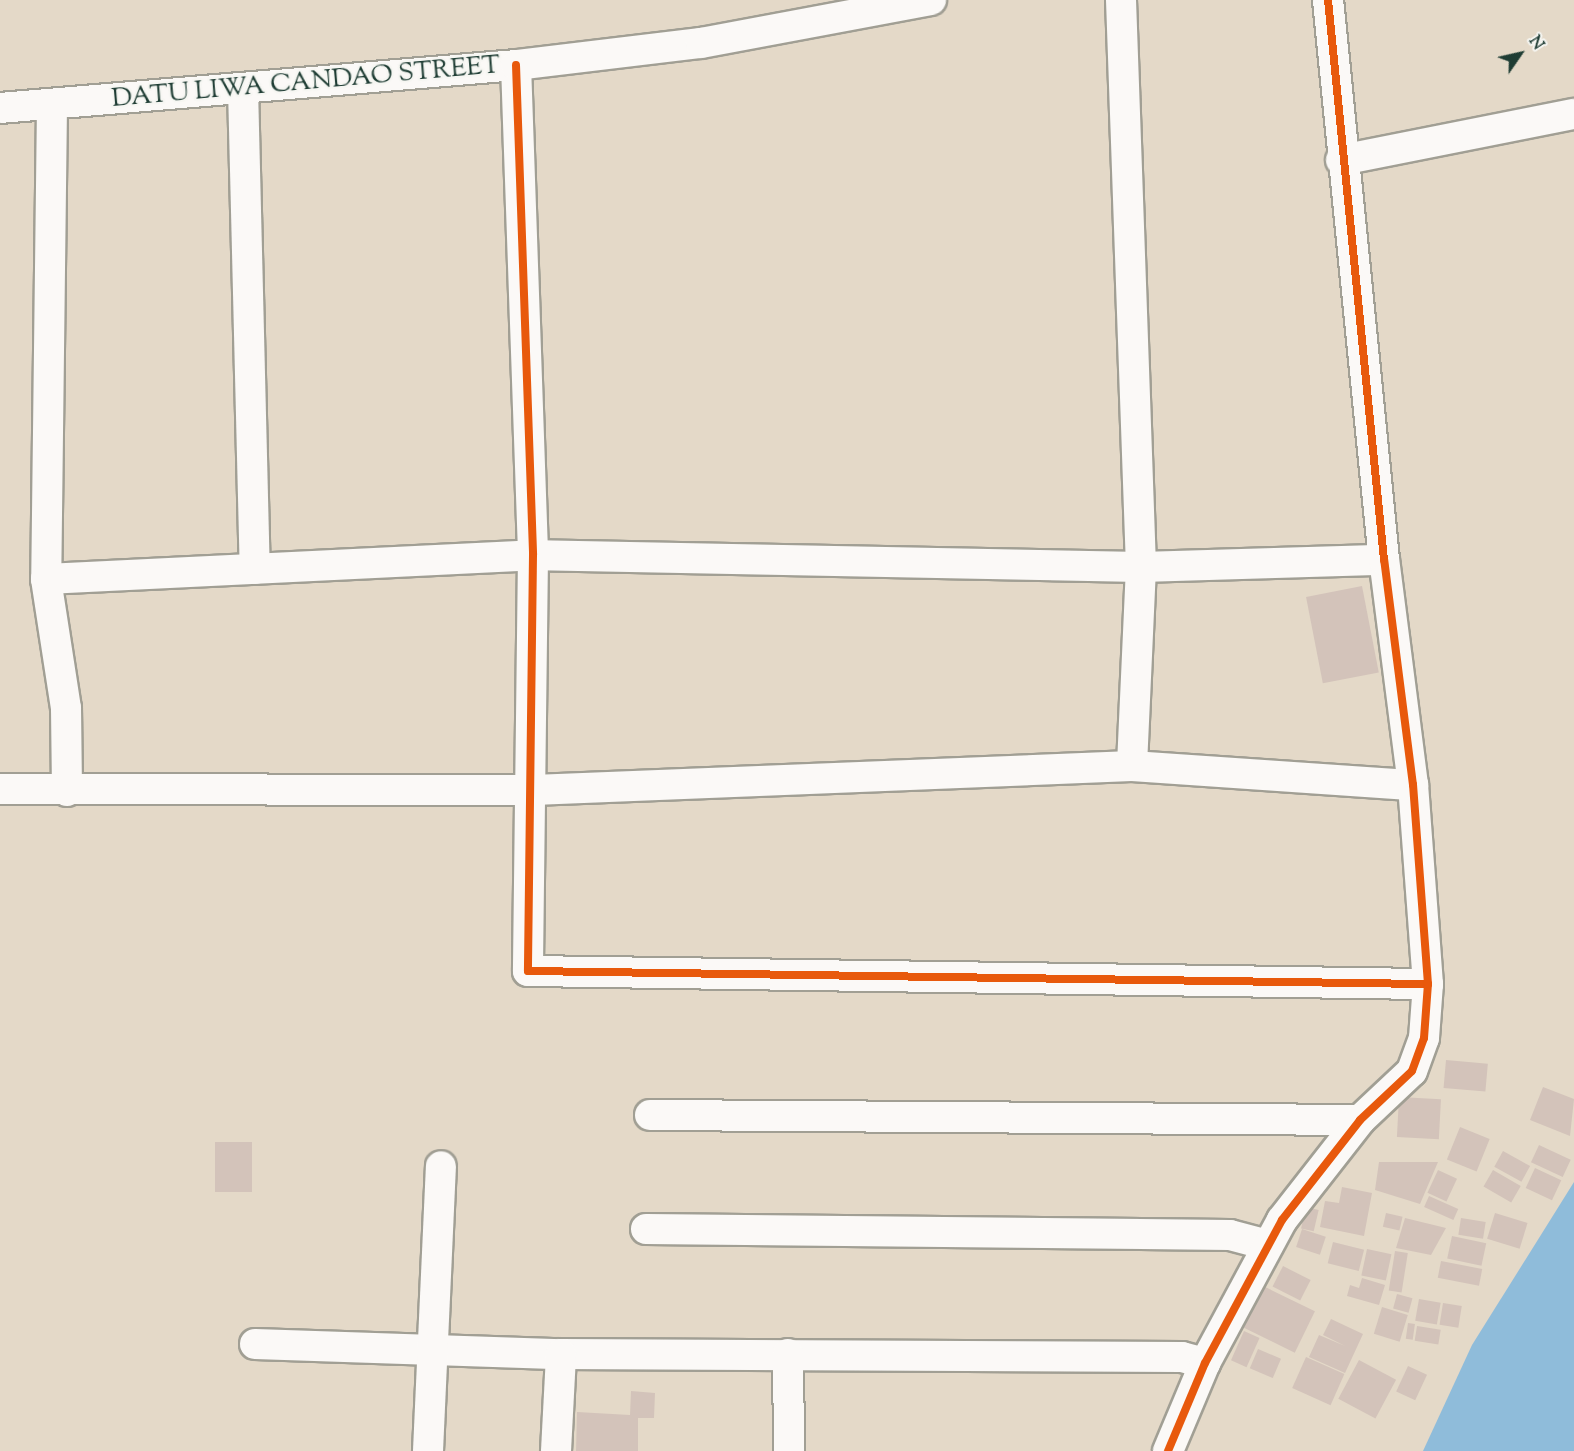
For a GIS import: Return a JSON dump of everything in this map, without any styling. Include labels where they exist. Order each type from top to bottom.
[{"type":"street","name":"DATU LIWA CANDAO STREET","points":[[0,108],[516,65],[701,43],[932,0]]},
{"type":"street","points":[[1121,0],[1142,567],[1132,766]]},
{"type":"street","points":[[1168,1451],[1205,1363],[1268,1245],[1360,1120],[1412,1071],[1424,1038],[1428,984],[1413,785],[1384,560],[1341,160],[1328,0]]},
{"type":"street","points":[[516,65],[533,555],[533,790],[528,971],[1428,984]]},
{"type":"street","points":[[243,88],[255,569]]},
{"type":"street","points":[[52,105],[46,579],[66,708],[67,791]]},
{"type":"street","points":[[1341,160],[1574,114]]},
{"type":"street","points":[[46,579],[533,555],[1142,567],[1384,560]]},
{"type":"street","points":[[0,789],[67,791],[533,790],[1132,766],[1413,785]]},
{"type":"street","points":[[650,1115],[1360,1120]]},
{"type":"street","points":[[428,1451],[435,1350],[441,1166]]},
{"type":"street","points":[[645,1229],[1230,1235],[1268,1245]]},
{"type":"street","points":[[255,1344],[561,1354],[1182,1357],[1205,1363]]},
{"type":"street","points":[[556,1451],[561,1354]]},
{"type":"street","points":[[788,1354],[789,1451]]},
{"type":"water","points":[[1574,1182],[1574,1451],[1423,1451],[1472,1345]]},
{"type":"building","points":[[1362,586],[1379,672],[1323,683],[1306,597]]},
{"type":"building","points":[[1446,1060],[1488,1064],[1485,1092],[1444,1088]]},
{"type":"building","points":[[1543,1087],[1574,1099],[1570,1136],[1530,1120]]},
{"type":"building","points":[[1399,1097],[1441,1099],[1439,1139],[1397,1137]]},
{"type":"building","points":[[1460,1127],[1490,1139],[1477,1171],[1447,1159]]},
{"type":"building","points":[[215,1142],[252,1142],[252,1192],[215,1192]]},
{"type":"building","points":[[1539,1145],[1571,1160],[1563,1177],[1531,1162]]},
{"type":"building","points":[[1503,1151],[1530,1166],[1521,1182],[1494,1167]]},
{"type":"building","points":[[1379,1162],[1438,1162],[1420,1204],[1375,1190]]},
{"type":"building","points":[[1535,1168],[1561,1180],[1552,1200],[1526,1188]]},
{"type":"building","points":[[1438,1170],[1457,1179],[1446,1202],[1427,1193]]},
{"type":"building","points":[[1493,1170],[1521,1186],[1511,1202],[1484,1186]]},
{"type":"building","points":[[1342,1187],[1372,1193],[1364,1236],[1320,1227],[1325,1201],[1339,1203]]},
{"type":"building","points":[[1429,1196],[1458,1209],[1453,1220],[1424,1207]]},
{"type":"building","points":[[1306,1207],[1319,1210],[1314,1231],[1301,1228]]},
{"type":"building","points":[[1386,1213],[1403,1217],[1399,1230],[1383,1227]]},
{"type":"building","points":[[1495,1213],[1528,1223],[1520,1249],[1487,1239]]},
{"type":"building","points":[[1405,1218],[1446,1228],[1431,1255],[1396,1248]]},
{"type":"building","points":[[1461,1218],[1486,1222],[1483,1239],[1458,1235]]},
{"type":"building","points":[[1302,1229],[1326,1237],[1320,1255],[1296,1247]]},
{"type":"building","points":[[1452,1236],[1486,1243],[1481,1266],[1447,1258]]},
{"type":"building","points":[[1333,1242],[1364,1250],[1359,1271],[1328,1263]]},
{"type":"building","points":[[1367,1249],[1391,1254],[1386,1281],[1361,1275]]},
{"type":"building","points":[[1395,1251],[1408,1253],[1402,1293],[1389,1291]]},
{"type":"building","points":[[1441,1261],[1482,1269],[1479,1286],[1438,1278]]},
{"type":"building","points":[[1283,1266],[1311,1280],[1300,1301],[1273,1286]]},
{"type":"building","points":[[1362,1278],[1385,1285],[1379,1305],[1347,1296],[1350,1285],[1359,1288]]},
{"type":"building","points":[[1261,1285],[1315,1311],[1295,1353],[1241,1326]]},
{"type":"building","points":[[1397,1294],[1412,1298],[1409,1313],[1393,1308]]},
{"type":"building","points":[[1419,1299],[1441,1303],[1437,1324],[1415,1321]]},
{"type":"building","points":[[1443,1303],[1462,1306],[1458,1328],[1440,1325]]},
{"type":"building","points":[[1382,1307],[1408,1315],[1400,1342],[1374,1334]]},
{"type":"building","points":[[1331,1319],[1363,1334],[1345,1373],[1309,1357],[1319,1335],[1345,1346],[1323,1335]]},
{"type":"building","points":[[1408,1323],[1415,1324],[1413,1340],[1406,1339]]},
{"type":"building","points":[[1417,1326],[1441,1330],[1438,1345],[1415,1341]]},
{"type":"building","points":[[1244,1331],[1260,1338],[1247,1367],[1231,1360]]},
{"type":"building","points":[[1258,1349],[1281,1359],[1273,1378],[1250,1368]]},
{"type":"building","points":[[1306,1357],[1344,1374],[1331,1405],[1292,1388]]},
{"type":"building","points":[[1359,1360],[1396,1380],[1375,1419],[1338,1399]]},
{"type":"building","points":[[1408,1366],[1427,1375],[1415,1400],[1396,1391]]},
{"type":"building","points":[[631,1391],[655,1393],[654,1418],[638,1418],[638,1451],[576,1451],[577,1412],[630,1415]]},
{"type":"cycle path","points":[[1168,1451],[1205,1363],[1282,1220],[1360,1120],[1412,1071],[1424,1038],[1428,984],[1413,785],[1384,560],[1328,0]]},
{"type":"cycle path","points":[[516,65],[533,555],[528,971],[1428,984]]}]
